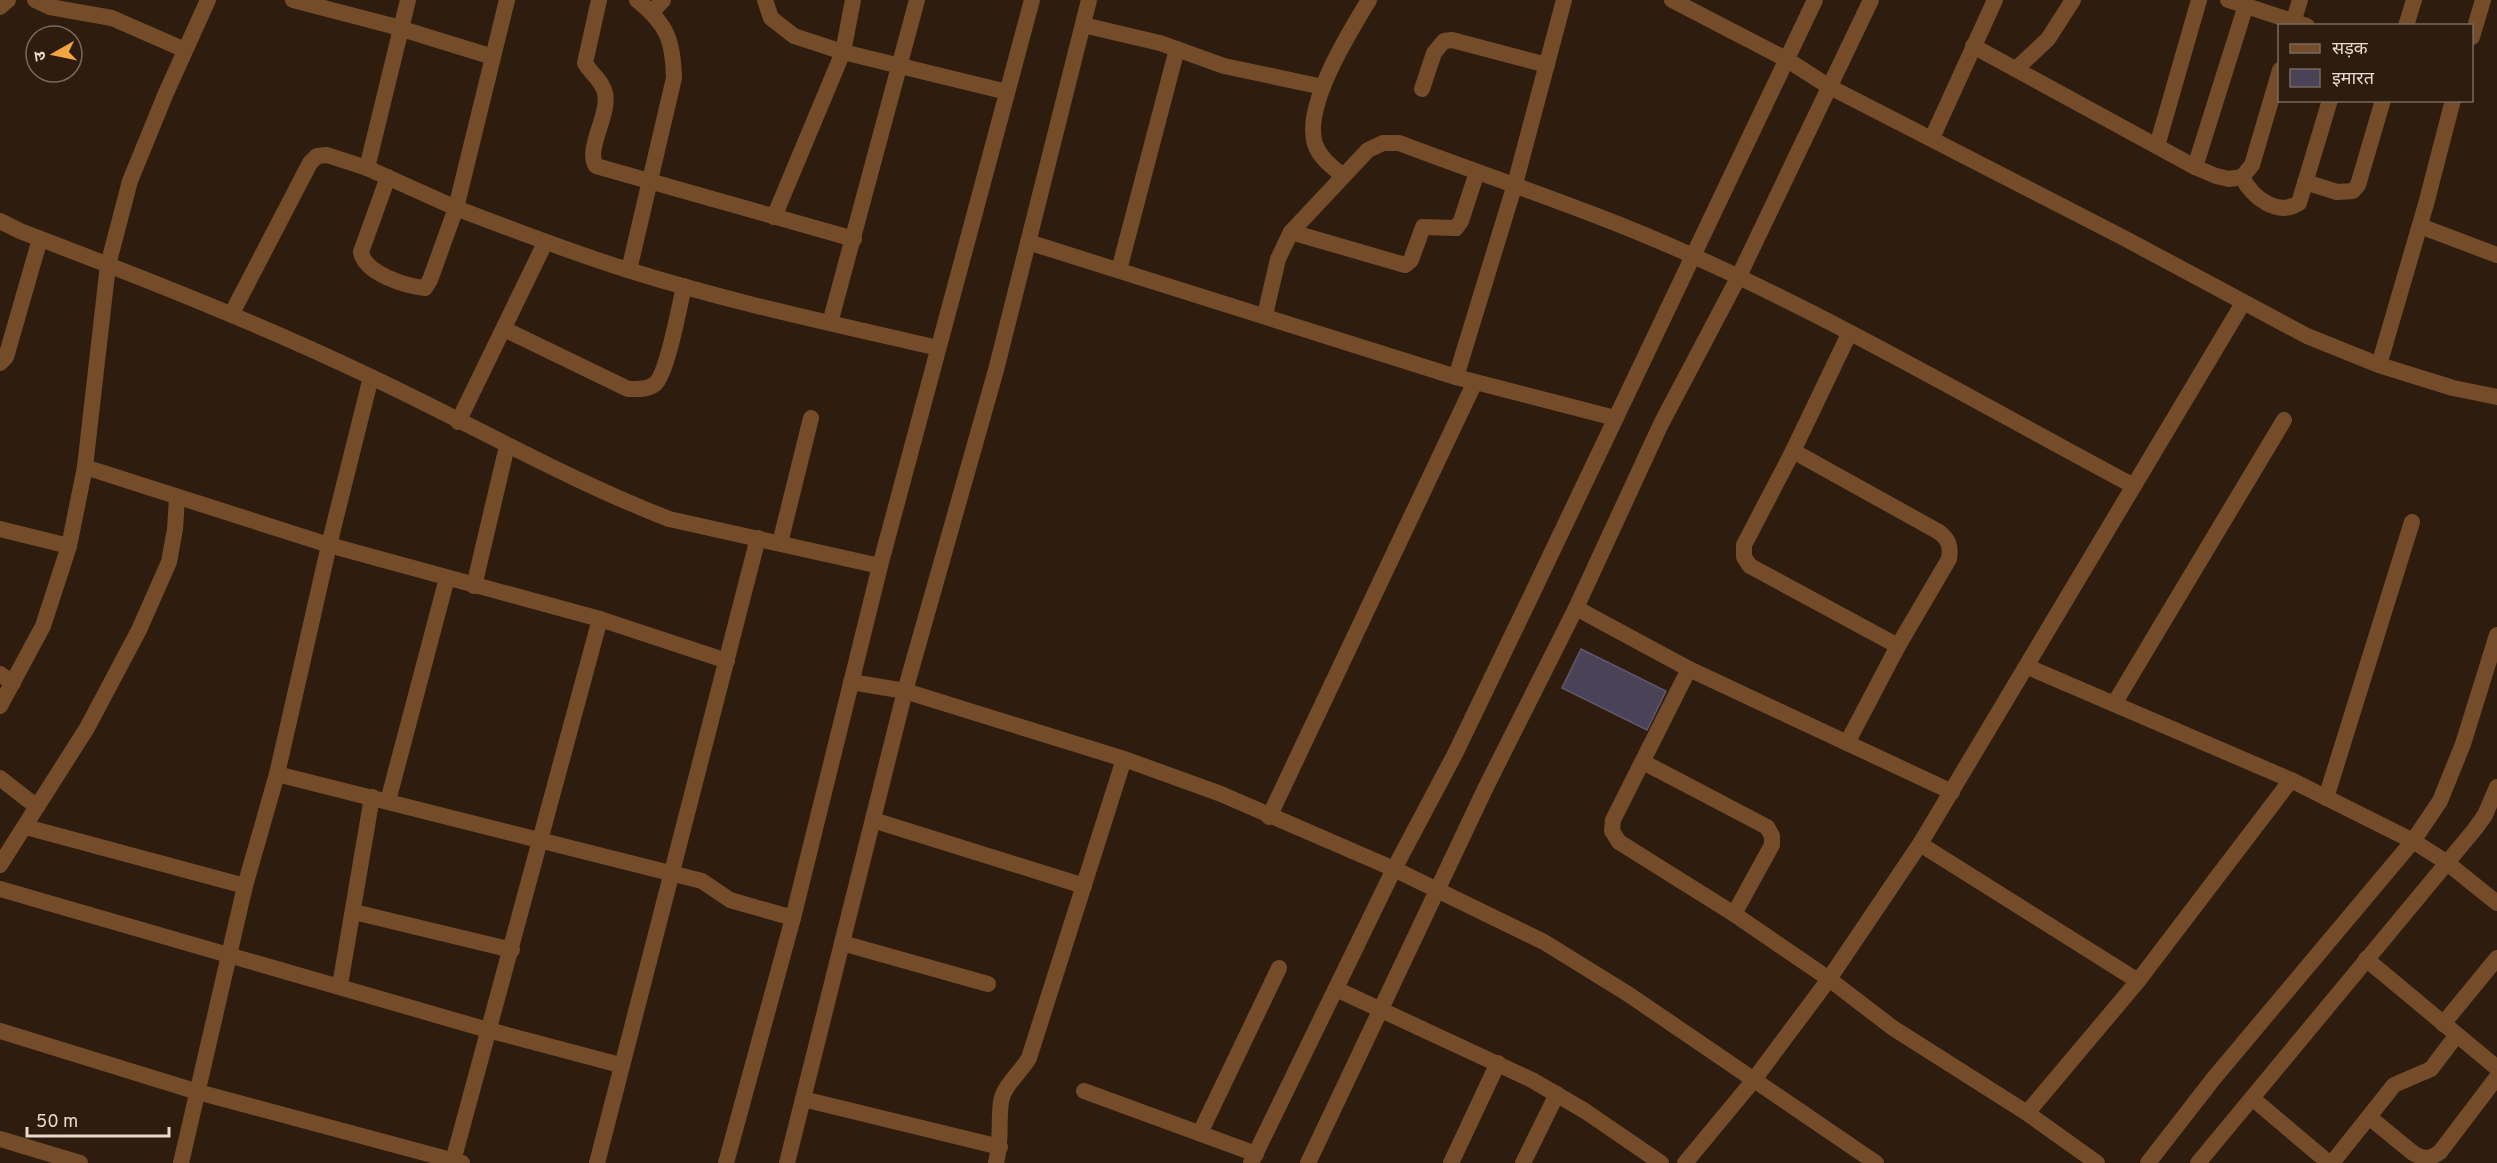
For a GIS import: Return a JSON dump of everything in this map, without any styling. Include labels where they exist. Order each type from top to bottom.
[{"type":"street","points":[[0,7],[8,0]]},
{"type":"street","points":[[35,0],[50,7],[112,18],[185,50]]},
{"type":"street","points":[[0,706],[6,678],[43,626],[69,546],[85,467],[108,265],[130,181],[208,0]]},
{"type":"street","points":[[293,0],[493,57]]},
{"type":"street","points":[[367,168],[408,0]]},
{"type":"street","points":[[388,177],[361,252],[365,263],[407,286],[425,288],[456,208],[507,0]]},
{"type":"street","points":[[599,0],[585,63],[600,80],[606,100],[592,160],[602,169],[854,239]]},
{"type":"street","points":[[629,270],[674,78],[673,51],[657,6],[637,0]]},
{"type":"street","points":[[765,0],[771,18],[794,36],[843,52],[900,64],[1007,92]]},
{"type":"street","points":[[774,217],[843,52],[853,0]]},
{"type":"street","points":[[830,324],[917,0]]},
{"type":"street","points":[[726,1163],[793,918],[880,566],[1032,0]]},
{"type":"street","points":[[787,1163],[905,691],[993,381],[1089,0]]},
{"type":"street","points":[[1342,175],[1324,161],[1316,146],[1312,129],[1323,87],[1369,0]]},
{"type":"street","points":[[1456,377],[1515,184],[1564,0]]},
{"type":"street","points":[[1672,0],[1786,59],[1828,86],[1932,138],[2307,336],[2379,365],[2452,388],[2497,397]]},
{"type":"street","points":[[1084,1090],[1200,1133],[1254,1158],[1394,869],[1455,754],[1691,255],[1815,0]]},
{"type":"street","points":[[1308,1163],[1437,890],[1576,608],[1661,424],[1738,278],[1871,0]]},
{"type":"street","points":[[1932,138],[1972,46],[1995,0]]},
{"type":"street","points":[[2016,69],[2048,39],[2073,0]]},
{"type":"street","points":[[2157,146],[2199,0]]},
{"type":"street","points":[[2228,0],[2298,24],[2300,0]]},
{"type":"street","points":[[2407,24],[2414,0]]},
{"type":"street","points":[[2473,34],[2483,0]]},
{"type":"street","points":[[2195,167],[2246,5]]},
{"type":"street","points":[[1083,25],[1177,49],[1224,66],[1323,87]]},
{"type":"street","points":[[1422,89],[1434,52],[1444,41],[1452,40],[1547,65]]},
{"type":"street","points":[[1972,46],[2195,167],[2229,179],[2242,177],[2252,165],[2278,77]]},
{"type":"street","points":[[1119,270],[1177,49]]},
{"type":"street","points":[[2242,177],[2254,195],[2279,207],[2291,208],[2299,203],[2329,102]]},
{"type":"street","points":[[2305,183],[2337,192],[2353,190],[2358,185],[2382,102]]},
{"type":"street","points":[[2379,365],[2420,226],[2452,102]]},
{"type":"street","points":[[1265,315],[1278,259],[1291,232],[1342,175],[1368,150],[1383,143],[1399,143],[1515,184],[1691,255],[1849,333],[2134,486]]},
{"type":"street","points":[[232,313],[310,163],[317,156],[327,155],[367,168],[456,208],[545,243],[629,270],[830,324],[938,348]]},
{"type":"street","points":[[1291,232],[1405,265],[1411,260],[1423,227],[1456,228],[1461,221],[1477,172]]},
{"type":"street","points":[[0,221],[40,239],[232,313],[371,376],[507,446],[669,519],[880,566]]},
{"type":"street","points":[[2420,226],[2497,255]]},
{"type":"street","points":[[0,363],[6,357],[40,239]]},
{"type":"street","points":[[1028,242],[1456,377],[1615,418]]},
{"type":"street","points":[[458,422],[545,243]]},
{"type":"street","points":[[504,329],[628,389],[645,389],[657,382],[663,370],[684,286]]},
{"type":"street","points":[[1685,1163],[1752,1081],[1829,979],[1920,844],[2028,667],[2243,303]]},
{"type":"street","points":[[1849,333],[1793,451],[1744,545],[1744,557],[1750,566],[1898,646]]},
{"type":"street","points":[[181,1163],[245,886],[277,774],[328,545],[371,376]]},
{"type":"street","points":[[1269,817],[1475,382]]},
{"type":"street","points":[[780,543],[811,418]]},
{"type":"street","points":[[2114,704],[2284,420]]},
{"type":"street","points":[[474,586],[507,446]]},
{"type":"street","points":[[1793,451],[1947,539],[1951,548],[1949,559],[1898,646],[1847,743]]},
{"type":"street","points":[[85,467],[328,545],[600,619],[727,661]]},
{"type":"street","points":[[0,864],[26,827],[87,728],[158,590],[168,562],[175,529],[177,498]]},
{"type":"street","points":[[2326,798],[2412,522]]},
{"type":"street","points":[[0,529],[69,546]]},
{"type":"street","points":[[597,1163],[620,1065],[673,873],[758,538]]},
{"type":"street","points":[[340,986],[380,799],[447,578]]},
{"type":"street","points":[[1576,608],[1689,669],[1952,792]]},
{"type":"street","points":[[0,1031],[198,1092],[457,1162],[488,1030],[512,950],[600,619]]},
{"type":"street","points":[[2148,1163],[2222,1069],[2413,841],[2440,801],[2463,744],[2497,635]]},
{"type":"street","points":[[2028,667],[2291,780],[2413,841],[2446,862],[2497,903]]},
{"type":"street","points":[[1689,669],[1613,820],[1612,831],[1619,842],[1734,914],[1829,979],[1902,1034],[2026,1113],[2097,1163]]},
{"type":"street","points":[[851,682],[905,691],[1124,759],[1221,794],[1269,817],[1394,869],[1544,942],[1628,994],[1752,1081],[1876,1163]]},
{"type":"street","points":[[803,1100],[998,1155],[1001,1101],[1008,1085],[1019,1074],[1029,1058],[1124,759]]},
{"type":"street","points":[[1642,762],[1767,827],[1772,836],[1772,845],[1734,914]]},
{"type":"street","points":[[277,774],[702,881],[730,900],[793,918]]},
{"type":"street","points":[[0,778],[37,807]]},
{"type":"street","points":[[2026,1113],[2138,981],[2291,780]]},
{"type":"street","points":[[2198,1163],[2446,862],[2491,818],[2497,787]]},
{"type":"street","points":[[873,820],[1084,886]]},
{"type":"street","points":[[26,827],[245,886]]},
{"type":"street","points":[[1920,844],[2138,981]]},
{"type":"street","points":[[0,889],[488,1030],[620,1065]]},
{"type":"street","points":[[354,912],[512,950]]},
{"type":"street","points":[[842,943],[988,984]]},
{"type":"street","points":[[2443,1024],[2497,958]]},
{"type":"street","points":[[2366,959],[2497,1068]]},
{"type":"street","points":[[1200,1133],[1279,968]]},
{"type":"street","points":[[1336,989],[1498,1063],[1557,1094],[1660,1163]]},
{"type":"street","points":[[2252,1098],[2331,1163],[2394,1085],[2431,1069],[2456,1036]]},
{"type":"street","points":[[1451,1163],[1498,1063]]},
{"type":"street","points":[[2368,1118],[2413,1153],[2421,1158],[2431,1158],[2440,1152],[2497,1077]]},
{"type":"street","points":[[1523,1163],[1557,1094]]},
{"type":"street","points":[[0,1139],[80,1163]]},
{"type":"building","points":[[1581,649],[1666,691],[1647,730],[1562,688]]}]
